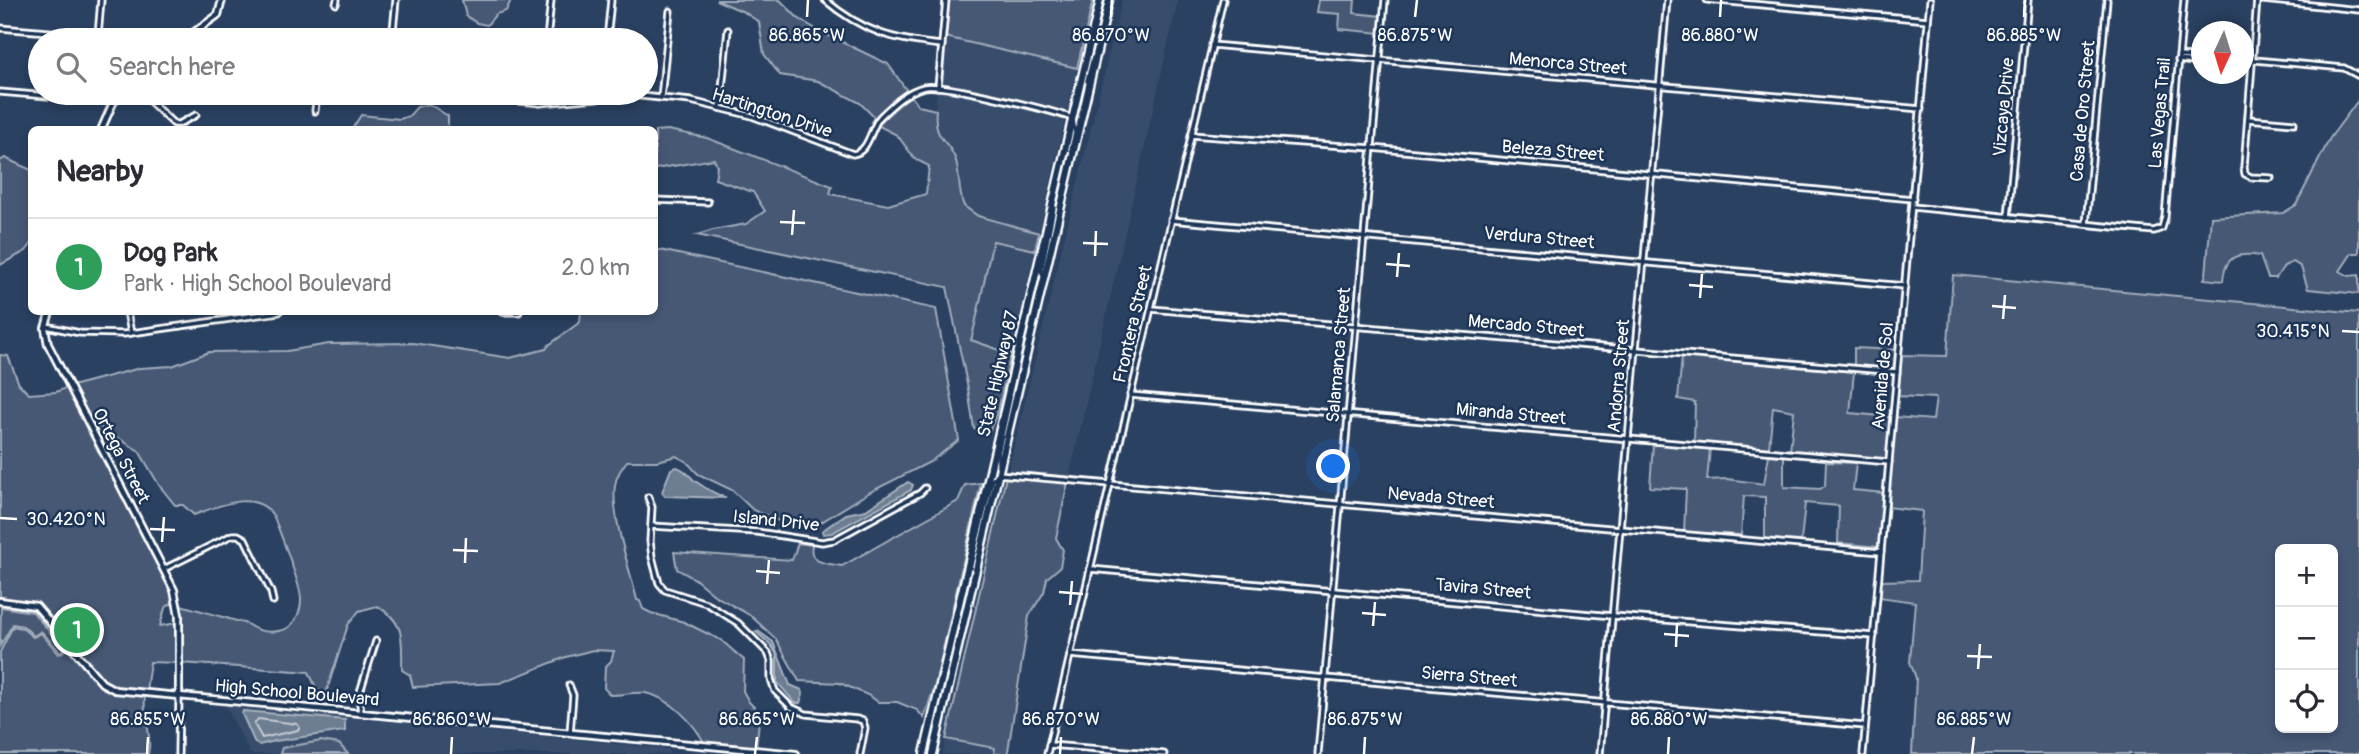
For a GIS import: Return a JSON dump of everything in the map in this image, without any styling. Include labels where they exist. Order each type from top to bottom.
[{"type":"highway","name":"State Highway 87","points":[[924,754],[1100,0]]},
{"type":"highway","points":[[933,754],[1109,0]]},
{"type":"street","points":[[99,28],[101,0]]},
{"type":"street","points":[[200,28],[218,15],[222,0]]},
{"type":"street","points":[[393,28],[396,0]]},
{"type":"street","points":[[548,28],[551,0]]},
{"type":"street","points":[[608,28],[611,0]]},
{"type":"street","points":[[825,0],[855,22],[881,35],[908,42],[942,45]]},
{"type":"street","points":[[946,0],[938,87],[1072,118]]},
{"type":"street","name":"Frontera Street","points":[[1047,754],[1223,0]]},
{"type":"street","name":"Salamanca Street","points":[[1318,754],[1385,0]]},
{"type":"street","name":"Andorra Street","points":[[1600,754],[1667,0]]},
{"type":"street","points":[[1707,0],[1928,20]]},
{"type":"street","name":"Avenida de Sol","points":[[1863,754],[1930,0]]},
{"type":"street","name":"Vizcaya Drive","points":[[2008,217],[2028,0]]},
{"type":"street","name":"Casa de Oro Street","points":[[2087,224],[2107,0]]},
{"type":"street","name":"Las Vegas Trail","points":[[2087,224],[2154,230],[2162,228],[2184,0]]},
{"type":"street","points":[[2254,47],[2258,0]]},
{"type":"street","points":[[2263,0],[2359,10]]},
{"type":"street","points":[[661,98],[670,12]]},
{"type":"street","points":[[0,28],[28,30]]},
{"type":"street","points":[[720,108],[728,30]]},
{"type":"street","points":[[1063,199],[1075,133],[1072,118],[1082,103],[1091,62],[1102,30]]},
{"type":"street","name":"Menorca Street","points":[[1212,45],[1921,109]]},
{"type":"street","points":[[2179,58],[2191,59]]},
{"type":"street","points":[[2254,59],[2344,68],[2359,76]]},
{"type":"street","points":[[2251,84],[2244,172],[2251,177],[2272,178]]},
{"type":"street","name":"Hartington Drive","points":[[658,98],[720,108],[751,117],[853,155],[864,150],[875,125],[901,98],[918,89],[938,87]]},
{"type":"street","points":[[0,93],[28,95]]},
{"type":"street","points":[[103,126],[112,105]]},
{"type":"street","points":[[154,105],[174,124],[180,124],[196,115]]},
{"type":"street","points":[[315,111],[316,105]]},
{"type":"street","points":[[2248,119],[2294,123]]},
{"type":"street","name":"Beleza Street","points":[[1191,135],[1372,148],[1913,199]]},
{"type":"street","points":[[1044,278],[1041,271],[1055,194]]},
{"type":"street","points":[[658,200],[708,202]]},
{"type":"street","points":[[1912,207],[2087,224]]},
{"type":"street","name":"Verdura Street","points":[[1171,220],[1905,286]]},
{"type":"street","name":"Mercado Street","points":[[1151,309],[1897,372]]},
{"type":"street","points":[[49,315],[46,326],[96,335],[131,333],[258,315]]},
{"type":"street","points":[[128,315],[131,333]]},
{"type":"street","name":"Ortega Street","points":[[46,326],[48,344],[164,569],[178,604],[179,696]]},
{"type":"street","points":[[964,579],[973,561],[992,480],[998,474],[998,458],[1011,382]]},
{"type":"street","name":"Miranda Street","points":[[1130,395],[1889,462]]},
{"type":"street","name":"Nevada Street","points":[[998,474],[1881,552]]},
{"type":"street","name":"Island Drive","points":[[651,526],[757,532],[822,542],[834,540],[925,488]]},
{"type":"street","points":[[648,497],[652,507],[650,541],[659,583],[665,590],[706,603],[738,623],[768,653],[775,691],[791,708],[806,714],[863,721],[865,728],[860,754]]},
{"type":"street","points":[[164,569],[232,535],[238,535],[245,539],[273,601]]},
{"type":"street","name":"Tavira Street","points":[[1090,569],[1613,616],[1874,636]]},
{"type":"street","name":"High School Boulevard","points":[[0,601],[36,606],[108,688],[122,692],[796,754]]},
{"type":"street","points":[[361,713],[359,695],[376,641]]},
{"type":"street","name":"Sierra Street","points":[[1070,655],[1865,726]]},
{"type":"street","points":[[569,685],[573,695],[570,733]]},
{"type":"street","points":[[178,754],[179,696]]},
{"type":"street","points":[[1049,745],[1164,754]]},
{"type":"street","points":[[702,746],[702,754]]},
{"type":"shaded area","points":[[462,0],[511,0],[506,11],[496,14],[487,25],[477,23],[466,16]]},
{"type":"shaded area","points":[[716,0],[780,0],[798,18],[819,31],[888,64],[907,91],[873,123],[871,122],[874,117],[860,103],[818,81],[780,75],[764,54],[759,22]]},
{"type":"shaded area","points":[[948,0],[1093,0],[1077,68],[945,37]]},
{"type":"shaded area","points":[[1122,0],[1178,0],[1069,478],[1008,472]]},
{"type":"shaded area","points":[[1319,0],[1355,0],[1354,13],[1381,16],[1380,33],[1339,29],[1340,14],[1317,12]]},
{"type":"shaded area","points":[[945,37],[1077,68],[1066,114],[941,85]]},
{"type":"shaded area","points":[[937,89],[1065,118],[1039,233],[978,216],[964,206],[952,152],[934,126]]},
{"type":"shaded area","points":[[910,95],[919,106],[936,110],[939,134],[956,161],[964,206],[978,216],[1039,233],[1035,250],[993,241],[971,340],[1011,354],[998,410],[989,432],[974,429],[947,287],[697,235],[746,224],[765,211],[753,192],[715,179],[717,166],[714,159],[658,168],[658,131],[668,130],[707,138],[832,186],[830,194],[888,205],[926,194],[929,166],[915,159],[897,135],[877,125]]},
{"type":"shaded area","points":[[2359,99],[2359,253],[2352,253],[2340,271],[2349,276],[2359,275],[2359,294],[2308,289],[2301,267],[2293,262],[2284,266],[2276,278],[2268,278],[2260,256],[2252,255],[2239,256],[2230,261],[2226,266],[2223,281],[2204,279],[2211,217],[2283,213],[2296,205],[2330,138]]},
{"type":"shaded area","points":[[431,105],[448,116],[448,126],[354,126],[361,115],[400,119],[409,116],[417,107]]},
{"type":"shaded area","points":[[5,158],[28,169],[28,248],[0,265],[0,161]]},
{"type":"shaded area","points":[[993,240],[1035,250],[1011,354],[971,340],[982,302],[984,277]]},
{"type":"shaded area","points":[[658,250],[936,309],[959,440],[930,462],[868,493],[820,523],[817,529],[791,526],[753,510],[732,490],[698,474],[686,461],[676,456],[658,461],[627,461],[618,476],[615,486],[616,512],[637,600],[643,609],[651,613],[684,622],[721,640],[744,660],[743,691],[760,713],[756,748],[705,744],[680,712],[654,695],[610,695],[604,688],[605,667],[611,661],[614,651],[593,650],[566,657],[500,683],[413,687],[410,675],[402,670],[402,641],[398,625],[377,606],[359,611],[348,625],[326,693],[317,690],[309,672],[181,663],[181,605],[247,624],[264,632],[283,630],[296,618],[301,605],[300,593],[274,517],[267,508],[248,501],[225,504],[194,515],[183,505],[175,505],[159,485],[139,451],[100,427],[94,428],[72,386],[140,368],[172,366],[209,352],[287,351],[329,344],[413,343],[510,358],[546,349],[580,322],[581,315],[658,315]]},
{"type":"shaded area","points":[[1953,275],[2359,313],[2359,754],[1912,754],[1916,678],[1910,662],[1915,602],[1879,597],[1881,581],[1918,580],[1922,511],[1887,507],[1895,417],[1933,420],[1936,398],[1897,396],[1901,355],[1947,356]]},
{"type":"shaded area","points":[[1854,348],[1897,350],[1896,369],[1854,366]]},
{"type":"shaded area","points":[[0,355],[8,356],[19,384],[29,394],[56,392],[68,387],[174,597],[176,604],[165,608],[160,626],[177,623],[177,663],[150,662],[146,691],[115,688],[104,681],[37,604],[0,599]]},
{"type":"shaded area","points":[[1682,356],[1854,372],[1850,413],[1891,417],[1887,459],[1790,451],[1794,411],[1773,407],[1769,448],[1694,443],[1695,402],[1678,399]]},
{"type":"shaded area","points":[[1653,444],[1710,449],[1707,480],[1727,479],[1764,484],[1769,455],[1784,456],[1784,487],[1820,489],[1825,486],[1826,462],[1856,463],[1853,490],[1884,493],[1879,547],[1838,543],[1839,506],[1805,503],[1801,541],[1765,539],[1765,497],[1744,496],[1741,535],[1684,532],[1686,489],[1650,487]]},
{"type":"shaded area","points":[[1006,477],[1068,482],[1056,538],[1063,550],[1060,567],[1047,578],[1044,592],[1029,616],[1008,751],[1007,754],[994,754],[995,748],[946,739]]},
{"type":"shaded area","points":[[981,483],[935,685],[924,718],[917,710],[897,702],[878,702],[840,683],[799,681],[776,639],[751,616],[714,595],[695,579],[677,569],[674,552],[792,560],[798,543],[812,545],[813,556],[820,562],[842,566],[958,501],[965,485]]},
{"type":"shaded area","points":[[0,604],[35,608],[101,685],[114,693],[145,696],[148,754],[0,754],[0,652],[13,626],[22,628],[33,637],[41,633],[59,654],[65,648],[33,610]]},
{"type":"shaded area","points":[[1,607],[33,612],[64,649],[60,652],[41,631],[34,636],[23,626],[13,624],[0,646]]},
{"type":"shaded area","points":[[226,706],[669,749],[669,754],[250,754]]},
{"type":"shaded area","points":[[946,739],[995,748],[994,754],[943,754]]},
{"type":"shaded area","points":[[321,741],[339,744],[348,754],[280,754],[282,748]]},
{"type":"water","points":[[677,467],[695,481],[726,498],[665,496],[662,492],[671,469]]},
{"type":"water","points":[[908,482],[913,485],[911,490],[832,533],[823,534],[822,531],[846,514],[866,510]]},
{"type":"water","points":[[756,632],[773,642],[790,685],[802,690],[800,703],[795,703],[777,682],[777,655],[771,645]]},
{"type":"water","points":[[243,711],[345,720],[345,731],[259,745],[255,743]]},
{"type":"place","name":"Dog Park","points":[[77,630]]}]
